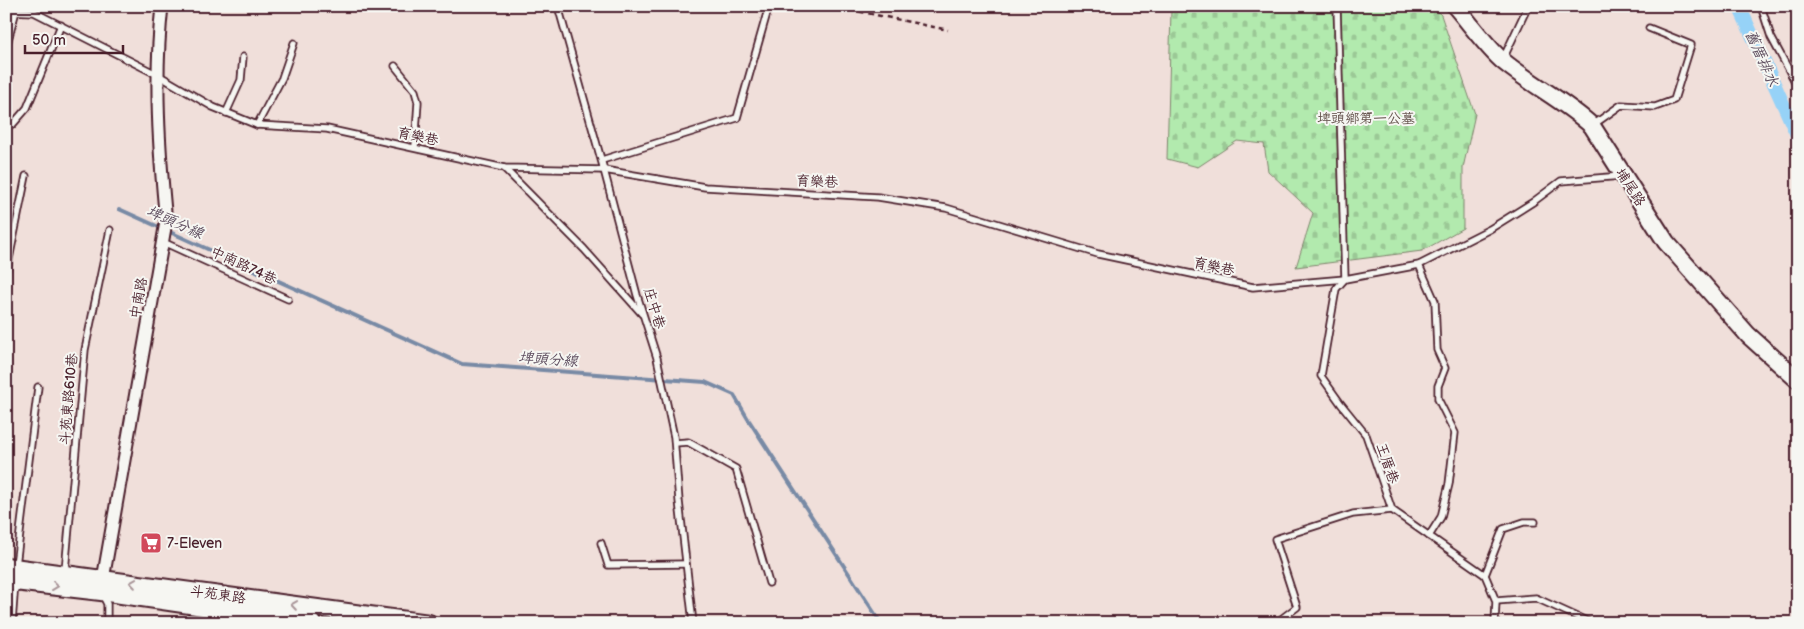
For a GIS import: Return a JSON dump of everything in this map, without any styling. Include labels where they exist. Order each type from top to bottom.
[{"type":"main road","name":"埔尾路","points":[[1455,6],[1502,61],[1524,78],[1578,113],[1592,126],[1666,242],[1748,334],[1798,380]]},
{"type":"main road","name":"斗苑東路","points":[[11,574],[65,574],[102,585],[228,614],[312,623]]},
{"type":"main road","name":"斗苑東路","points":[[11,574],[333,616],[429,623]]},
{"type":"street","name":"中南路","points":[[102,585],[166,222],[161,164],[158,74],[162,6]]},
{"type":"lane","name":"庄中巷","points":[[558,6],[657,358],[675,443],[679,501],[693,623]]},
{"type":"lane","points":[[602,160],[738,118],[768,6]]},
{"type":"lane","points":[[1337,6],[1345,279]]},
{"type":"lane","points":[[1502,61],[1528,6]]},
{"type":"lane","points":[[1761,6],[1771,37],[1798,87]]},
{"type":"lane","name":"育樂巷","points":[[6,11],[34,12],[158,74],[226,113],[257,125],[327,129],[504,168],[604,170],[706,187],[878,197],[946,208],[1098,254],[1253,287],[1345,279],[1419,265],[1490,229],[1533,202],[1561,181],[1624,176]]},
{"type":"lane","points":[[6,48],[16,11]]},
{"type":"lane","points":[[6,122],[13,124],[27,108],[61,25]]},
{"type":"lane","points":[[1592,126],[1621,105],[1655,107],[1674,100],[1691,45],[1649,28]]},
{"type":"lane","points":[[257,125],[282,78],[294,43]]},
{"type":"lane","points":[[226,113],[240,80],[243,58]]},
{"type":"lane","points":[[395,66],[415,90],[418,102],[415,147]]},
{"type":"lane","points":[[504,168],[584,249],[644,315]]},
{"type":"lane","points":[[6,274],[26,176]]},
{"type":"lane","name":"斗苑東路610巷","points":[[65,574],[85,350],[110,230]]},
{"type":"lane","name":"中南路74巷","points":[[163,242],[288,299]]},
{"type":"lane","points":[[1419,265],[1435,301],[1438,350],[1445,368],[1438,386],[1438,399],[1455,433],[1449,484],[1441,517],[1429,536]]},
{"type":"lane","name":"王厝巷","points":[[1345,279],[1336,288],[1321,376],[1366,435],[1392,510]]},
{"type":"lane","points":[[12,623],[11,574],[38,386]]},
{"type":"lane","points":[[675,443],[688,442],[736,469],[769,583]]},
{"type":"lane","points":[[1276,623],[1297,608],[1275,539],[1353,514],[1392,510],[1485,575],[1496,600],[1495,623]]},
{"type":"lane","points":[[1485,575],[1503,529],[1524,522],[1535,522]]},
{"type":"lane","points":[[601,543],[608,565],[686,564]]},
{"type":"lane","points":[[102,585],[107,604],[107,623]]},
{"type":"lane","points":[[1496,600],[1536,598],[1591,623]]},
{"type":"path","points":[[833,6],[948,30]]},
{"type":"green space","name":"埤頭鄉第一公墓","points":[[1155,6],[1432,6],[1441,15],[1475,114],[1463,168],[1463,228],[1422,251],[1296,267],[1313,213],[1268,171],[1264,144],[1237,141],[1198,167],[1167,159],[1171,10]]},
{"type":"waterway","name":"舊厝排水","points":[[1739,6],[1798,137]]},
{"type":"waterway","name":"埤頭分線","points":[[119,209],[462,364],[705,382],[734,395],[881,623]]},
{"type":"place","name":"7-Eleven","points":[[151,543]]}]
